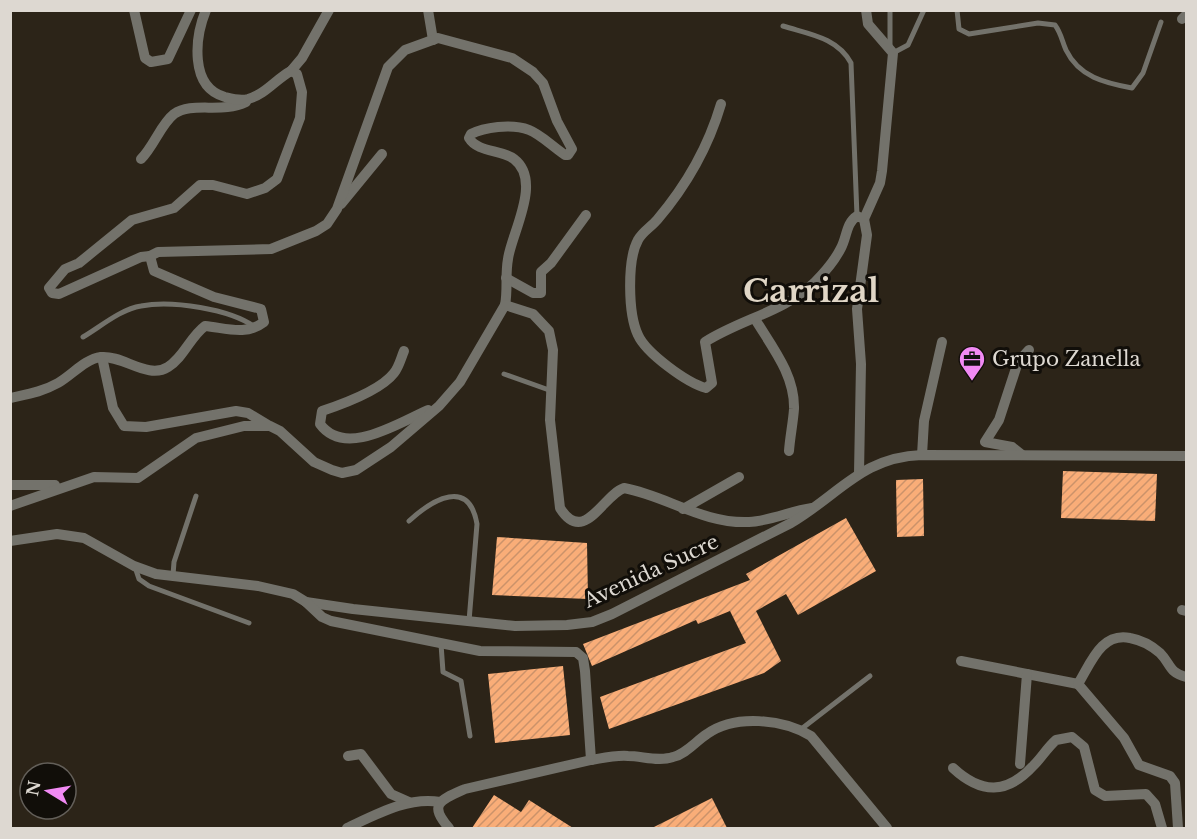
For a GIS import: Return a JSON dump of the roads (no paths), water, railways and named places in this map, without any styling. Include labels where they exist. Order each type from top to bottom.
[{"type":"street","points":[[134,10],[145,58],[151,62],[168,59],[191,10]]},
{"type":"street","points":[[206,10],[196,44],[200,72],[221,96],[241,101],[251,99]]},
{"type":"street","points":[[141,159],[152,147],[167,122],[181,110],[193,107],[231,108],[271,87],[291,71],[302,58],[329,10]]},
{"type":"street","points":[[428,10],[433,40]]},
{"type":"street","points":[[720,104],[708,144],[690,176],[657,221],[637,241],[631,261],[634,326],[639,338],[652,352],[692,384],[706,388],[712,383],[705,342],[737,324],[755,319],[802,293],[816,282],[842,247],[850,221],[861,217],[880,183],[892,52],[868,24],[866,10]]},
{"type":"street","points":[[102,357],[113,408],[124,426],[146,428],[236,411],[248,413],[290,438],[315,462],[342,473],[356,470],[384,452],[439,406],[460,382],[505,305],[508,291],[506,278],[508,256],[524,208],[525,181],[522,167],[513,158],[477,146],[469,138],[471,134],[492,128],[517,126],[535,131],[565,155],[568,155],[572,149],[557,121],[549,94],[533,72],[512,58],[438,38],[405,50],[388,67],[337,208]]},
{"type":"street","points":[[291,71],[297,74],[302,92],[300,118],[277,179],[265,188],[247,194],[213,185],[200,185],[174,208],[132,220],[79,263],[65,269],[49,288],[52,293],[58,294],[141,257],[158,252],[271,249],[316,231],[327,224],[337,208],[382,154]]},
{"type":"street","points":[[506,278],[533,293],[541,293],[541,272],[551,263],[585,215]]},
{"type":"street","points":[[859,473],[861,373],[857,309],[867,235],[861,217]]},
{"type":"street","points":[[10,398],[30,396],[45,390],[70,376],[79,368],[102,357],[122,359],[143,368],[158,370],[168,367],[205,326],[237,331],[257,328],[264,322],[261,309],[214,297],[154,271],[150,256]]},
{"type":"street","points":[[505,305],[533,314],[549,332],[553,350],[549,390],[559,500],[566,517],[573,520],[590,518],[624,488],[710,518],[748,522],[817,508]]},
{"type":"street","points":[[755,319],[784,366],[791,386],[794,408],[789,451]]},
{"type":"street","points":[[922,455],[924,421],[942,342]]},
{"type":"street","points":[[1022,455],[1012,447],[985,442],[999,420],[1018,362],[1029,350]]},
{"type":"street","points":[[404,351],[395,372],[388,379],[359,397],[322,411],[320,424],[324,430],[340,438],[358,439],[439,406]]},
{"type":"street","points":[[10,506],[64,485],[106,475],[138,478],[196,438],[244,426],[270,426]]},
{"type":"street","name":"Avenida Sucre","points":[[10,541],[57,534],[84,538],[134,566],[156,574],[258,586],[293,594],[306,602],[515,626],[567,626],[592,622],[720,560],[817,508],[859,473],[882,460],[922,455],[1186,456]]},
{"type":"street","points":[[682,509],[739,477]]},
{"type":"street","points":[[10,485],[64,485]]},
{"type":"street","points":[[306,602],[322,617],[331,621],[441,644],[480,651],[576,651],[583,658],[585,670],[591,760]]},
{"type":"street","points":[[1078,684],[1102,645],[1109,639],[1122,636],[1139,640],[1152,647],[1161,655],[1168,669],[1177,675],[1186,677]]},
{"type":"street","points":[[961,661],[1078,684],[1124,738],[1139,765],[1170,776],[1175,783],[1178,828]]},
{"type":"street","points":[[1020,764],[1027,674]]},
{"type":"street","points":[[348,828],[409,802],[426,799],[440,802],[465,789],[591,760],[625,755],[665,759],[676,757],[708,732],[732,722],[774,722],[800,729],[811,736],[888,828]]},
{"type":"street","points":[[953,768],[967,782],[980,788],[1005,787],[1026,774],[1056,740],[1072,737],[1084,747],[1095,790],[1105,796],[1146,794],[1155,804],[1162,828]]},
{"type":"street","points":[[348,756],[361,753],[391,794],[409,802]]},
{"type":"street","points":[[440,802],[439,817],[449,828]]},
{"type":"lane","points":[[890,10],[892,52],[908,45],[924,10]]},
{"type":"lane","points":[[957,10],[959,29],[969,34],[1038,23],[1055,25],[1061,32],[1072,61],[1080,70],[1110,84],[1132,88],[1143,73],[1161,22]]},
{"type":"lane","points":[[783,26],[825,39],[839,47],[851,63],[861,217]]},
{"type":"lane","points":[[83,338],[140,306],[169,305],[228,313],[257,328]]},
{"type":"lane","points":[[504,374],[549,390]]},
{"type":"lane","points":[[173,575],[174,562],[196,496]]},
{"type":"lane","points":[[409,521],[420,511],[443,499],[457,496],[469,501],[474,509],[477,524],[469,621]]},
{"type":"lane","points":[[134,566],[139,579],[149,586],[249,623]]},
{"type":"lane","points":[[441,644],[443,672],[461,681],[470,736]]},
{"type":"lane","points":[[800,729],[870,676]]},
{"type":"place","name":"Grupo Zanella","points":[[972,382]]},
{"type":"district","name":"Carrizal","points":[[811,291]]}]
